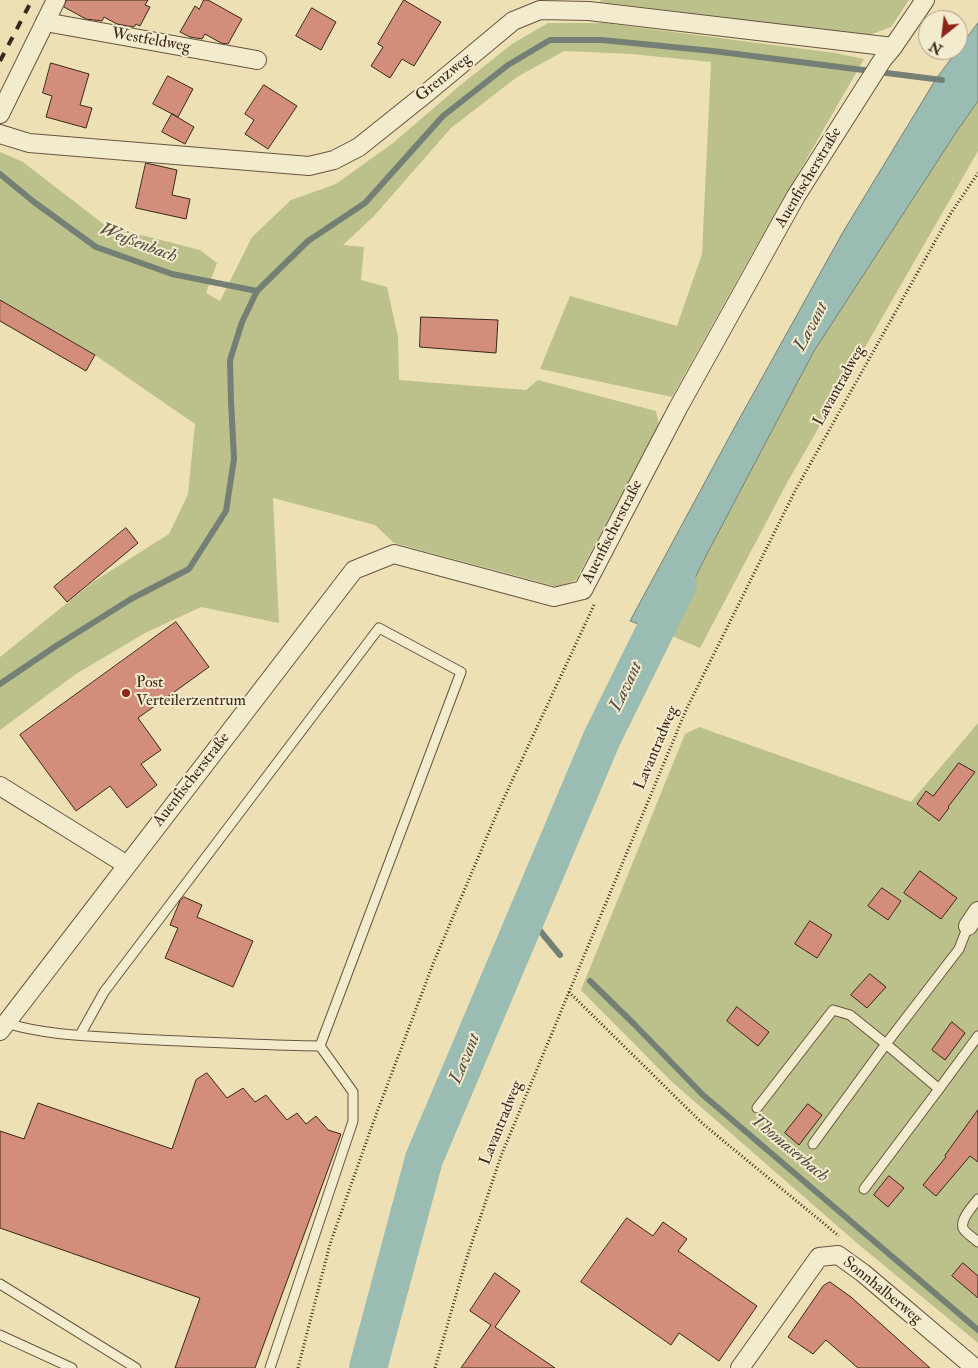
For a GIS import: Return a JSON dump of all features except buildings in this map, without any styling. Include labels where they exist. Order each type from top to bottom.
[{"type":"street","points":[[0,114],[56,0]]},
{"type":"street","name":"Auenfischerstraße","points":[[3,1027],[354,570],[394,554],[554,597],[584,590],[678,408],[787,213],[865,86],[925,0]]},
{"type":"street","name":"Grenzweg","points":[[0,134],[29,144],[309,166],[334,160],[359,147],[513,21],[540,10],[589,11],[888,53]]},
{"type":"street","name":"Westfeldweg","points":[[44,22],[256,60]]},
{"type":"street","points":[[0,786],[127,865]]},
{"type":"street","name":"Sonnhalberweg","points":[[740,1368],[819,1257],[838,1255],[863,1273],[975,1368]]},
{"type":"lane","points":[[80,1036],[104,992],[378,628],[460,672],[320,1046]]},
{"type":"lane","points":[[813,1144],[959,949],[973,919]]},
{"type":"lane","points":[[757,1108],[833,1010],[850,1015],[939,1089]]},
{"type":"lane","points":[[3,1027],[80,1036],[320,1046]]},
{"type":"lane","points":[[864,1189],[978,1036]]},
{"type":"lane","points":[[270,1368],[353,1121],[353,1092],[320,1046]]},
{"type":"lane","points":[[978,1199],[965,1217],[962,1226],[978,1242]]},
{"type":"lane","points":[[0,1284],[136,1368]]},
{"type":"lane","points":[[0,1335],[72,1368]]},
{"type":"path","name":"Lavantradweg","points":[[435,1368],[467,1257],[501,1156],[686,710],[795,492],[951,213],[978,173]]},
{"type":"path","points":[[298,1368],[330,1244],[433,964],[497,813],[596,600]]},
{"type":"path","points":[[568,992],[703,1124],[840,1237]]},
{"type":"green space","points":[[601,0],[909,0],[891,27],[869,35],[600,2]]},
{"type":"green space","points":[[548,23],[604,23],[835,53],[864,59],[672,397],[540,369],[570,296],[677,326],[702,254],[711,62],[631,54],[564,51],[517,77],[451,128],[374,216],[343,245],[364,247],[361,280],[387,287],[398,337],[399,380],[526,390],[538,380],[656,411],[659,424],[576,580],[558,587],[394,543],[375,525],[273,498],[279,623],[201,607],[145,633],[76,674],[0,730],[0,657],[93,582],[169,534],[188,494],[195,424],[95,355],[0,300],[0,152],[23,162],[106,226],[200,250],[217,263],[206,293],[220,301],[252,237],[291,200],[336,184],[393,143],[512,44]]},
{"type":"green space","points":[[978,101],[978,151],[788,481],[700,648],[667,634],[814,351]]},
{"type":"green space","points":[[978,723],[978,1343],[858,1244],[671,1081],[581,990],[685,734],[699,727],[911,802]]},
{"type":"water","points":[[978,23],[978,101],[814,351],[667,634],[630,621],[843,232],[936,79],[950,60],[968,60],[968,36]]},
{"type":"waterway","points":[[0,684],[131,599],[189,569],[226,511],[234,459],[230,360],[242,322],[257,291],[308,241],[365,203],[443,116],[508,65],[550,40],[602,40],[713,51],[942,80]]},
{"type":"waterway","name":"Weißenbach","points":[[0,174],[34,202],[96,247],[172,274],[257,291]]},
{"type":"waterway","name":"Lavant","points":[[368,1368],[424,1159],[602,738],[678,584]]},
{"type":"waterway","name":"Thomaserbach","points":[[527,915],[560,955]]},
{"type":"waterway","name":"Thomaserbach","points":[[590,981],[703,1095],[978,1330]]},
{"type":"railway","points":[[0,61],[32,0]]},
{"type":"place","name":"Post Verteilerzentrum","points":[[126,693]]}]
